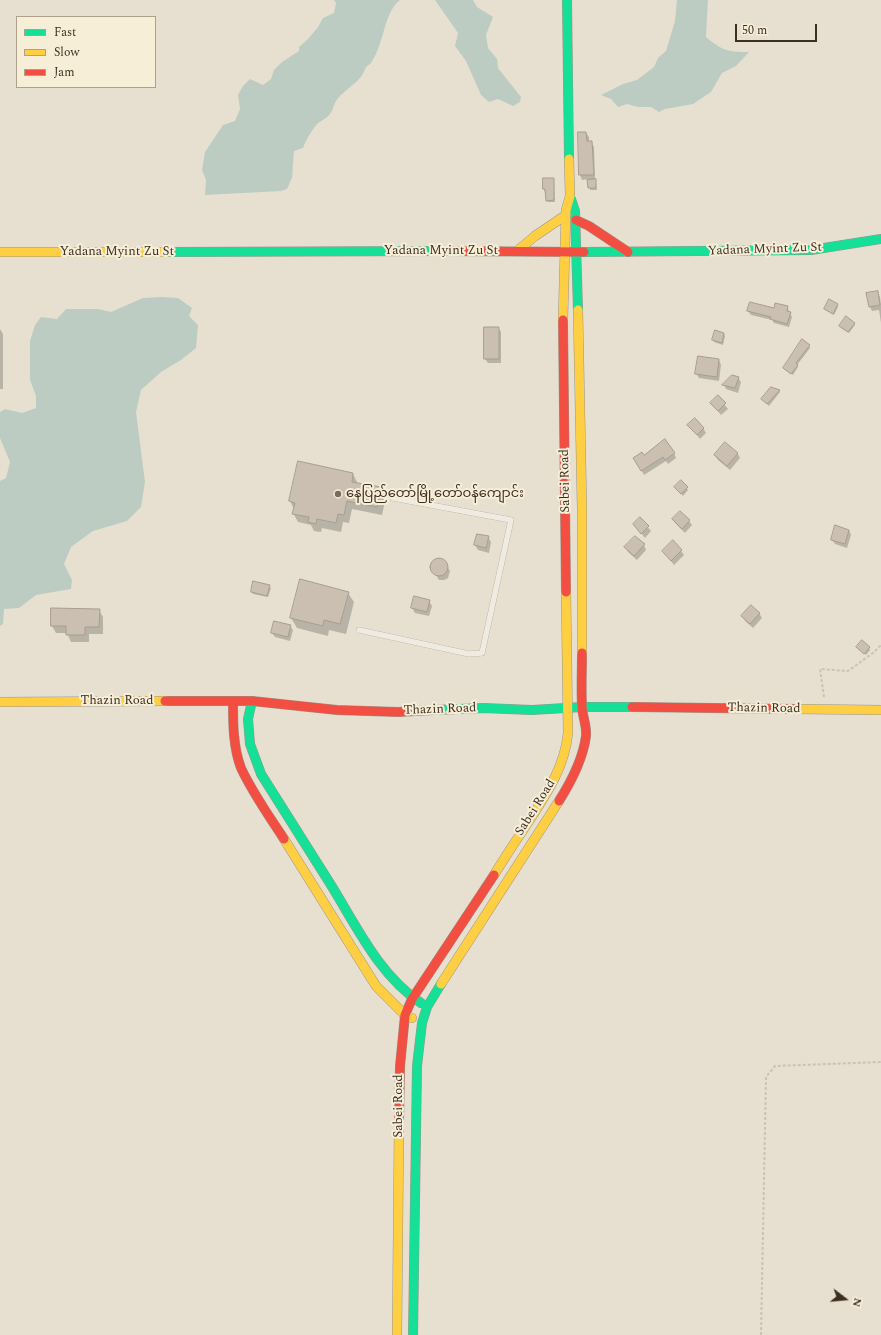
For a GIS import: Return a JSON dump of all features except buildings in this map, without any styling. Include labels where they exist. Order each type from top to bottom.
[{"type":"street","points":[[567,0],[570,196]]},
{"type":"street","name":"Sabei Road","points":[[397,1335],[400,1066],[405,1015],[412,999],[547,793],[560,770],[567,749],[569,727],[563,305],[566,215],[570,196]]},
{"type":"street","name":"Sabei Road","points":[[413,1335],[417,1066],[422,1023],[432,996],[455,964],[566,790],[579,765],[586,727],[582,707],[582,510],[577,252],[575,211],[570,196]]},
{"type":"street","points":[[517,251],[535,236],[566,215]]},
{"type":"street","points":[[576,220],[589,226],[628,252]]},
{"type":"street","name":"Yadana Myint Zu St","points":[[0,252],[628,252],[811,250],[881,239]]},
{"type":"street","points":[[233,701],[233,733],[241,767],[244,773],[376,986],[405,1015],[422,1023]]},
{"type":"street","points":[[252,701],[248,719],[250,744],[261,774],[369,946],[393,979],[412,999],[427,1007]]},
{"type":"street","name":"Thazin Road","points":[[0,702],[252,701],[337,710],[398,712],[483,708],[532,710],[582,707],[881,710]]},
{"type":"lane","points":[[359,630],[469,654],[482,654],[511,520],[393,498]]},
{"type":"path","points":[[826,710],[820,669],[848,671],[873,653],[881,645]]},
{"type":"path","points":[[761,1335],[766,1077],[775,1066],[881,1062]]},
{"type":"shaded area","points":[[334,0],[400,0],[395,5],[387,20],[379,46],[371,63],[366,67],[360,78],[338,98],[329,115],[317,124],[303,148],[294,151],[292,178],[287,189],[281,191],[205,195],[206,180],[202,170],[205,152],[223,125],[235,121],[240,109],[238,95],[243,86],[250,79],[263,85],[271,79],[274,70],[282,62],[299,51],[299,47],[318,27],[323,18],[334,13],[336,3]]},
{"type":"shaded area","points":[[435,0],[473,0],[477,7],[493,17],[486,35],[488,48],[497,59],[498,68],[521,97],[520,102],[513,106],[498,99],[489,102],[481,95],[466,61],[455,46],[458,33]]},
{"type":"shaded area","points":[[677,0],[708,0],[706,37],[726,50],[749,52],[736,66],[722,73],[711,92],[693,104],[665,109],[659,112],[651,107],[638,107],[627,104],[618,107],[611,99],[601,95],[623,84],[637,80],[654,67],[658,58],[666,51],[675,21]]},
{"type":"shaded area","points":[[143,298],[178,298],[192,308],[189,316],[198,325],[196,348],[181,360],[161,372],[141,390],[136,412],[145,482],[141,507],[127,521],[93,531],[71,547],[64,564],[72,580],[71,589],[36,595],[19,608],[4,609],[3,624],[0,626],[0,481],[6,478],[10,462],[0,438],[0,412],[5,409],[22,413],[36,408],[36,396],[30,380],[30,341],[35,325],[41,317],[57,319],[66,309],[98,309],[111,312]]},
{"type":"traffic: fast","points":[[567,0],[569,159]]},
{"type":"traffic: fast","points":[[571,199],[575,211],[578,310]]},
{"type":"traffic: fast","points":[[584,252],[811,250],[881,239]]},
{"type":"traffic: fast","points":[[167,252],[444,251]]},
{"type":"traffic: fast","points":[[252,701],[248,719],[250,744],[261,774],[370,949],[393,979],[406,992],[421,1003]]},
{"type":"traffic: fast","points":[[434,710],[483,708],[532,710],[582,707],[632,707]]},
{"type":"traffic: fast","points":[[413,1335],[417,1066],[422,1023],[427,1007],[441,984]]},
{"type":"traffic: slow","points":[[563,320],[566,210],[570,196],[569,159]]},
{"type":"traffic: slow","points":[[517,251],[535,236],[566,215]]},
{"type":"traffic: slow","points":[[0,252],[167,252]]},
{"type":"traffic: slow","points":[[578,310],[582,510],[582,653]]},
{"type":"traffic: slow","points":[[494,875],[536,811],[554,779],[563,757],[568,733],[566,592]]},
{"type":"traffic: slow","points":[[0,702],[165,701]]},
{"type":"traffic: slow","points":[[796,709],[881,710]]},
{"type":"traffic: slow","points":[[441,984],[559,801]]},
{"type":"traffic: slow","points":[[284,839],[376,986],[405,1015],[412,1018]]},
{"type":"traffic: slow","points":[[397,1335],[399,1123]]},
{"type":"traffic: jam","points":[[576,220],[589,226],[628,252]]},
{"type":"traffic: jam","points":[[444,251],[584,252]]},
{"type":"traffic: jam","points":[[563,320],[566,592]]},
{"type":"traffic: jam","points":[[559,801],[576,770],[586,736],[582,705],[582,653]]},
{"type":"traffic: jam","points":[[165,701],[252,701],[337,710],[398,712],[434,710]]},
{"type":"traffic: jam","points":[[233,701],[233,726],[238,760],[255,795],[284,839]]},
{"type":"traffic: jam","points":[[632,707],[796,709]]},
{"type":"traffic: jam","points":[[399,1123],[400,1066],[405,1015],[412,999],[494,875]]},
{"type":"place","name":"နေပြည်တော်မြို့တော်ဝန်ကျောင်း","points":[[338,494]]}]
